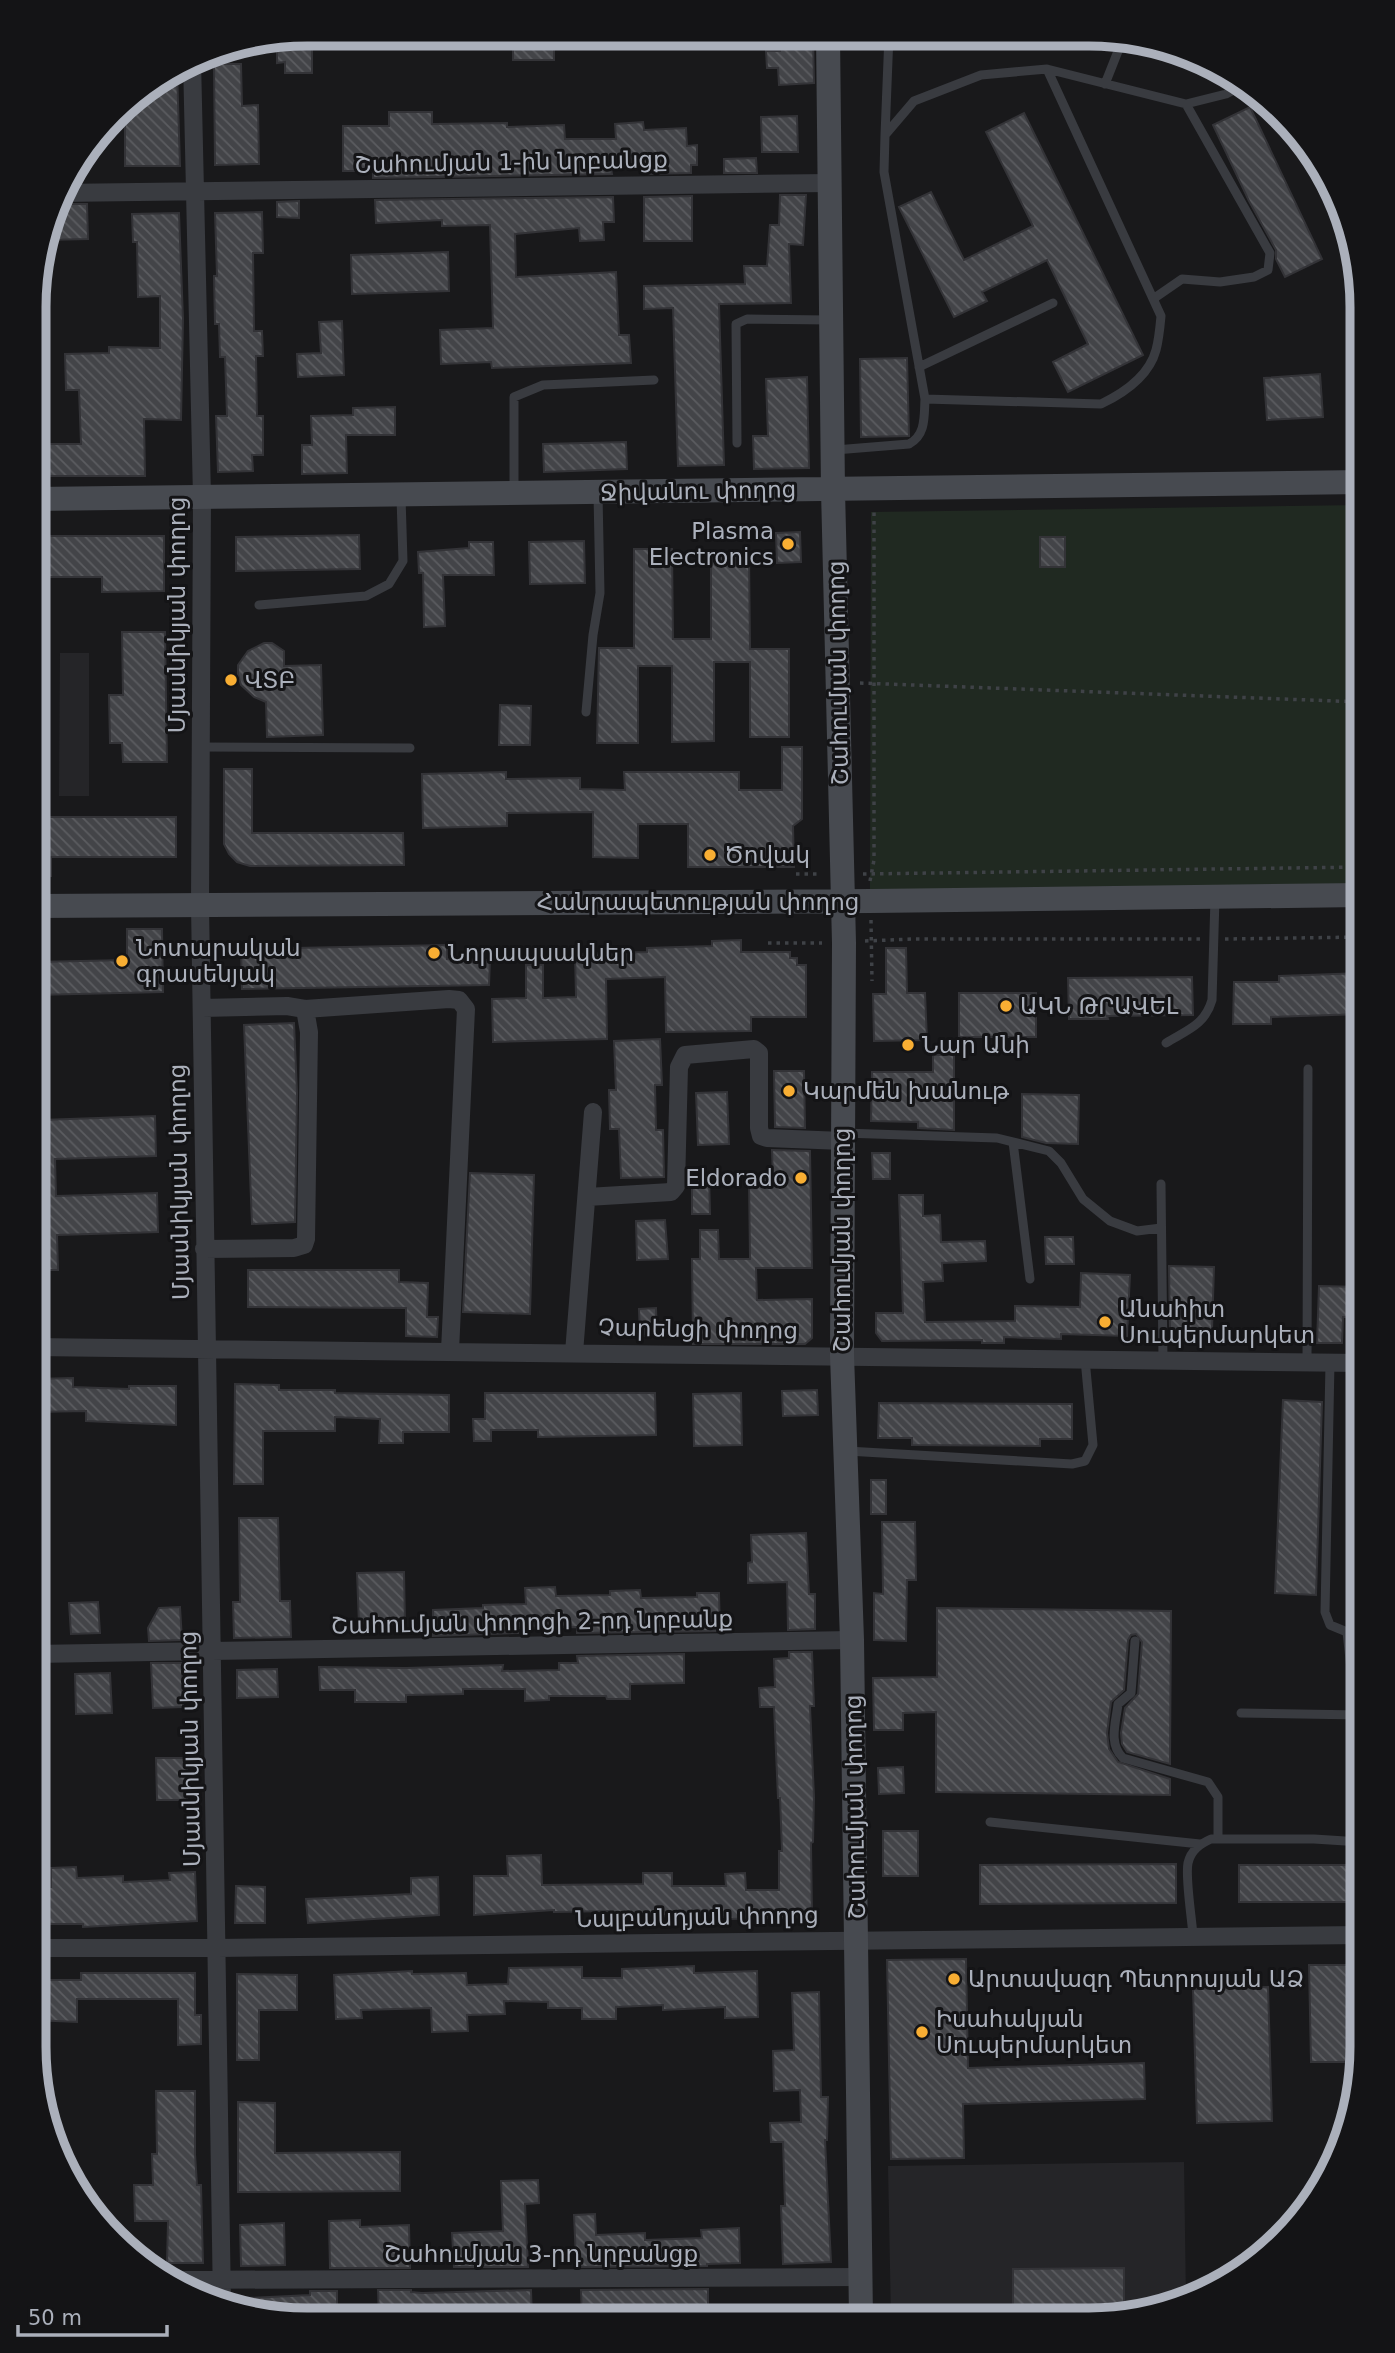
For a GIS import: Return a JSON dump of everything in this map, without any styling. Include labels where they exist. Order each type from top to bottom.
[{"type":"street","name":"Շահումյան փողոց","points":[[828,46],[843,901],[842,1355],[852,1640],[861,2308]]},
{"type":"street","name":"Մյասնիկյան փողոց","points":[[192,71],[202,497],[201,1008],[222,2294]]},
{"type":"street","name":"Շահումյան 1-ին նրբանցք","points":[[71,193],[829,183]]},
{"type":"street","name":"Ջիվանու փողոց","points":[[46,499],[1350,482]]},
{"type":"street","name":"Հանրապետության փողոց","points":[[46,906],[1350,895]]},
{"type":"street","points":[[201,1008],[287,1006],[305,1009],[449,999],[459,1000],[466,1009],[450,1351]]},
{"type":"street","points":[[204,1248],[294,1248],[304,1245],[309,1031],[305,1009]]},
{"type":"street","points":[[587,1197],[671,1192],[676,1186],[679,1067],[685,1055],[754,1048],[759,1053],[761,1136],[843,1137]]},
{"type":"street","points":[[575,1353],[593,1112]]},
{"type":"street","name":"Չարենցի փողոց","points":[[46,1347],[1350,1363]]},
{"type":"street","name":"Շահումյան փողոցի 2-րդ նրբանք","points":[[46,1654],[852,1640]]},
{"type":"street","name":"Նալբանդյան փողոց","points":[[46,1948],[1350,1934]]},
{"type":"street","name":"Շահումյան 3-րդ նրբանցք","points":[[189,2280],[860,2277]]},
{"type":"lane","points":[[834,450],[909,444],[916,440],[923,427],[925,399],[884,172],[889,46]]},
{"type":"lane","points":[[1105,84],[1119,48]]},
{"type":"lane","points":[[885,135],[914,101],[981,75],[1047,69],[1186,104],[1235,89]]},
{"type":"lane","points":[[925,399],[1101,404],[1121,394],[1139,379],[1156,352],[1161,316],[1047,69]]},
{"type":"lane","points":[[1153,299],[1182,279],[1220,282],[1254,277],[1268,270],[1270,253],[1186,104]]},
{"type":"lane","points":[[919,367],[1053,303]]},
{"type":"lane","points":[[737,443],[736,324],[747,319],[831,320]]},
{"type":"lane","points":[[514,494],[514,397],[543,385],[654,380]]},
{"type":"lane","points":[[586,712],[600,593],[598,493]]},
{"type":"lane","points":[[259,605],[366,596],[390,584],[403,561],[401,495]]},
{"type":"lane","points":[[201,747],[410,748]]},
{"type":"lane","points":[[1166,1042],[1202,1021],[1208,1012],[1212,1000],[1215,896]]},
{"type":"lane","points":[[1307,1362],[1308,1069]]},
{"type":"lane","points":[[843,1137],[997,1138],[1049,1151],[1061,1163],[1083,1199],[1110,1221],[1137,1231],[1161,1228]]},
{"type":"lane","points":[[1013,1142],[1030,1279]]},
{"type":"lane","points":[[1161,1184],[1163,1360]]},
{"type":"lane","points":[[845,1451],[1072,1464],[1085,1461],[1093,1445],[1085,1359]]},
{"type":"lane","points":[[1331,1363],[1325,1612],[1330,1625],[1347,1632],[1350,1653]]},
{"type":"lane","points":[[1135,1641],[1131,1693],[1118,1704],[1113,1741],[1116,1752],[1123,1758],[1208,1782],[1218,1797],[1218,1839]]},
{"type":"lane","points":[[1241,1713],[1350,1715]]},
{"type":"lane","points":[[990,1822],[1200,1844]]},
{"type":"lane","points":[[1193,1936],[1188,1864],[1193,1851],[1200,1844],[1211,1839],[1350,1841]]},
{"type":"path","points":[[872,981],[870,873],[874,860],[874,509]]},
{"type":"path","points":[[838,682],[1350,702]]},
{"type":"path","points":[[796,874],[1350,867]]},
{"type":"path","points":[[913,939],[1350,937]]},
{"type":"shaded area","points":[[1350,505],[1350,886],[870,890],[871,512]]},
{"type":"shaded area","points":[[60,653],[89,653],[89,796],[59,796]]},
{"type":"shaded area","points":[[1184,2162],[1186,2289],[1156,2299],[1106,2307],[891,2308],[888,2166]]},
{"type":"building","points":[[312,46],[312,73],[285,73],[285,62],[277,63],[277,47]]},
{"type":"building","points":[[513,46],[554,46],[554,60],[513,60]]},
{"type":"building","points":[[780,46],[813,46],[814,83],[779,85],[778,68],[767,68],[766,51],[780,51]]},
{"type":"building","points":[[214,64],[241,64],[242,106],[258,105],[259,164],[215,165]]},
{"type":"building","points":[[177,79],[180,166],[125,166],[125,119],[161,89]]},
{"type":"building","points":[[1250,107],[1322,259],[1285,277],[1276,259],[1276,250],[1213,125]]},
{"type":"building","points":[[389,112],[432,112],[432,124],[507,123],[507,127],[564,125],[565,139],[616,139],[615,124],[643,122],[644,130],[686,128],[687,146],[697,145],[697,165],[691,165],[691,173],[644,174],[644,167],[611,169],[612,174],[373,178],[373,171],[343,171],[343,126],[389,126]]},
{"type":"building","points":[[1024,113],[1143,355],[1068,392],[1053,362],[1088,344],[1047,260],[982,292],[987,301],[954,317],[899,207],[931,192],[964,260],[1033,226],[986,132]]},
{"type":"building","points":[[797,116],[798,152],[762,152],[761,117]]},
{"type":"building","points":[[756,158],[757,173],[724,173],[724,159]]},
{"type":"building","points":[[780,195],[806,195],[803,245],[789,244],[791,303],[719,304],[724,465],[678,466],[673,308],[644,309],[644,286],[745,284],[744,266],[767,266],[770,225],[779,225]]},
{"type":"building","points":[[692,196],[692,241],[644,241],[644,197]]},
{"type":"building","points":[[613,197],[614,222],[603,222],[604,240],[580,241],[579,228],[515,234],[516,277],[616,272],[619,335],[629,335],[631,363],[492,368],[491,362],[441,364],[440,330],[493,328],[490,225],[442,226],[442,220],[376,223],[375,200]]},
{"type":"building","points":[[299,201],[299,218],[277,217],[277,202]]},
{"type":"building","points":[[66,204],[87,204],[88,239],[54,240]]},
{"type":"building","points":[[262,212],[263,253],[253,253],[254,331],[262,331],[263,356],[256,356],[257,416],[263,416],[263,455],[252,455],[253,471],[218,472],[216,416],[227,416],[225,357],[220,357],[219,324],[215,324],[215,213]]},
{"type":"building","points":[[179,213],[183,319],[181,420],[144,419],[145,476],[46,476],[46,444],[81,444],[79,390],[66,390],[65,354],[109,353],[109,347],[160,348],[160,296],[138,297],[137,242],[133,242],[132,214]]},
{"type":"building","points":[[448,252],[449,291],[352,294],[351,255]]},
{"type":"building","points":[[342,321],[344,375],[298,377],[297,354],[321,353],[319,322]]},
{"type":"building","points":[[907,358],[909,436],[861,437],[860,359]]},
{"type":"building","points":[[1320,374],[1323,417],[1267,420],[1264,378]]},
{"type":"building","points":[[807,377],[809,468],[754,469],[753,436],[768,436],[766,379]]},
{"type":"building","points":[[395,407],[395,435],[346,435],[347,473],[302,474],[302,445],[312,445],[311,416],[353,415],[353,408]]},
{"type":"building","points":[[626,442],[627,469],[544,472],[543,444]]},
{"type":"building","points":[[800,532],[801,562],[777,563],[776,533]]},
{"type":"building","points":[[359,535],[360,569],[236,571],[236,537]]},
{"type":"building","points":[[46,536],[164,536],[164,591],[102,592],[102,577],[46,577]]},
{"type":"building","points":[[1040,537],[1065,537],[1065,567],[1040,567]]},
{"type":"building","points":[[584,541],[585,583],[530,584],[529,542]]},
{"type":"building","points":[[469,542],[493,542],[494,575],[443,575],[445,626],[424,627],[423,573],[419,573],[418,552],[469,548]]},
{"type":"building","points":[[634,549],[672,549],[673,639],[711,639],[711,553],[749,553],[750,649],[789,649],[789,737],[750,737],[750,662],[714,662],[714,741],[672,742],[672,666],[638,666],[638,743],[597,743],[599,648],[634,648]]},
{"type":"building","points":[[122,632],[165,632],[167,762],[123,762],[122,743],[110,743],[109,695],[123,695]]},
{"type":"building","points":[[264,643],[272,643],[284,651],[284,666],[321,665],[323,735],[267,737],[266,702],[254,697],[241,685],[238,674],[238,665],[248,651]]},
{"type":"building","points":[[500,705],[531,706],[530,745],[499,745]]},
{"type":"building","points":[[782,747],[802,747],[802,819],[793,826],[794,867],[688,867],[688,824],[638,824],[638,858],[593,857],[593,812],[507,813],[507,826],[423,828],[422,774],[506,772],[506,779],[580,778],[580,789],[625,790],[624,772],[739,772],[739,790],[782,790]]},
{"type":"building","points":[[224,769],[252,769],[252,833],[403,833],[404,865],[250,866],[237,862],[224,844]]},
{"type":"building","points":[[46,817],[176,817],[176,857],[51,857],[51,876],[46,876]]},
{"type":"building","name":"Նոտարական գրասենյակ","points":[[127,929],[162,929],[163,992],[46,995],[46,962],[127,960]]},
{"type":"building","points":[[741,940],[741,952],[790,952],[790,958],[797,958],[797,965],[806,965],[806,1017],[751,1017],[751,1031],[666,1032],[665,977],[606,979],[607,1039],[493,1042],[492,999],[526,998],[526,965],[543,965],[543,998],[576,997],[575,954],[647,952],[647,948],[712,946],[712,941]]},
{"type":"building","points":[[447,945],[447,959],[490,960],[489,985],[242,989],[241,949]]},
{"type":"building","points":[[886,948],[906,948],[907,993],[925,993],[927,1040],[874,1041],[873,994],[886,994]]},
{"type":"building","points":[[1350,973],[1350,1014],[1271,1017],[1271,1024],[1233,1024],[1234,982],[1279,982],[1279,976]]},
{"type":"building","points":[[1192,977],[1193,1015],[1069,1019],[1068,978]]},
{"type":"building","points":[[959,993],[1036,993],[1036,1037],[959,1037]]},
{"type":"building","points":[[294,1023],[297,1093],[295,1222],[252,1224],[244,1025]]},
{"type":"building","points":[[660,1039],[662,1085],[655,1085],[656,1130],[663,1130],[664,1177],[621,1178],[619,1129],[610,1129],[609,1090],[616,1090],[614,1041]]},
{"type":"building","points":[[933,1055],[954,1055],[954,1130],[918,1128],[918,1122],[871,1121],[872,1072],[933,1072]]},
{"type":"building","name":"Կարմեն խանութ","points":[[774,1071],[804,1071],[805,1128],[775,1127]]},
{"type":"building","points":[[727,1092],[729,1144],[698,1145],[696,1093]]},
{"type":"building","points":[[1022,1094],[1079,1095],[1078,1144],[1046,1143],[1022,1137]]},
{"type":"building","points":[[155,1116],[156,1156],[55,1159],[56,1196],[157,1193],[158,1232],[57,1235],[58,1270],[46,1270],[46,1120]]},
{"type":"building","points":[[772,1150],[810,1151],[812,1268],[756,1268],[757,1300],[812,1299],[812,1338],[805,1344],[693,1344],[692,1259],[700,1259],[700,1230],[718,1230],[719,1259],[750,1259],[749,1179],[773,1179]]},
{"type":"building","points":[[872,1153],[890,1153],[890,1179],[873,1179]]},
{"type":"building","points":[[470,1173],[534,1175],[530,1314],[463,1312]]},
{"type":"building","points":[[692,1174],[709,1174],[710,1214],[692,1214]]},
{"type":"building","points":[[899,1195],[923,1195],[923,1216],[940,1215],[941,1242],[985,1241],[986,1261],[942,1263],[943,1281],[923,1282],[925,1322],[1015,1321],[1015,1306],[1080,1307],[1081,1273],[1130,1275],[1127,1336],[1061,1334],[1061,1339],[1004,1337],[1004,1343],[982,1343],[982,1340],[882,1341],[876,1333],[876,1313],[903,1313]]},
{"type":"building","points":[[665,1220],[668,1259],[637,1260],[636,1221]]},
{"type":"building","points":[[1045,1237],[1073,1237],[1074,1264],[1046,1264]]},
{"type":"building","points":[[1169,1266],[1214,1267],[1212,1331],[1170,1330]]},
{"type":"building","points":[[248,1270],[399,1270],[399,1282],[428,1283],[427,1317],[438,1317],[437,1337],[406,1336],[406,1308],[248,1307]]},
{"type":"building","points":[[1319,1286],[1350,1287],[1350,1317],[1343,1317],[1342,1343],[1317,1343]]},
{"type":"building","points":[[656,1308],[657,1336],[640,1336],[639,1309]]},
{"type":"building","points":[[73,1378],[73,1387],[129,1389],[129,1386],[176,1386],[176,1425],[86,1421],[86,1411],[46,1412],[46,1379]]},
{"type":"building","points":[[235,1384],[279,1385],[279,1390],[335,1390],[335,1393],[449,1395],[449,1432],[403,1432],[403,1443],[379,1443],[380,1419],[335,1417],[335,1431],[263,1431],[263,1484],[234,1484]]},
{"type":"building","points":[[817,1390],[818,1415],[783,1416],[782,1391]]},
{"type":"building","points":[[485,1393],[655,1393],[656,1435],[538,1437],[538,1430],[491,1430],[491,1441],[474,1441],[473,1419],[485,1419]]},
{"type":"building","points":[[741,1393],[742,1445],[694,1446],[693,1394]]},
{"type":"building","points":[[1283,1400],[1322,1402],[1316,1595],[1275,1593]]},
{"type":"building","points":[[879,1403],[1072,1404],[1072,1439],[1040,1439],[1040,1446],[912,1445],[912,1438],[878,1438]]},
{"type":"building","points":[[871,1480],[886,1480],[886,1514],[871,1514]]},
{"type":"building","points":[[239,1518],[278,1518],[280,1601],[290,1601],[291,1637],[234,1638],[233,1602],[240,1602]]},
{"type":"building","points":[[882,1522],[915,1522],[916,1580],[907,1580],[906,1641],[874,1640],[874,1593],[883,1594]]},
{"type":"building","points":[[806,1533],[809,1594],[815,1594],[815,1629],[788,1630],[787,1582],[748,1583],[748,1563],[752,1562],[751,1535]]},
{"type":"building","points":[[404,1572],[405,1624],[359,1625],[357,1573]]},
{"type":"building","points":[[555,1587],[556,1596],[610,1595],[610,1591],[640,1590],[641,1598],[697,1597],[697,1593],[719,1593],[720,1631],[577,1633],[577,1627],[518,1628],[518,1633],[433,1636],[433,1610],[526,1604],[525,1588]]},
{"type":"building","points":[[98,1602],[100,1633],[71,1634],[69,1603]]},
{"type":"building","points":[[180,1607],[182,1640],[149,1641],[148,1628],[159,1608]]},
{"type":"building","points":[[937,1608],[1171,1611],[1170,1764],[1127,1752],[1122,1744],[1125,1708],[1138,1694],[1142,1642],[1136,1634],[1131,1635],[1128,1640],[1124,1690],[1111,1702],[1107,1733],[1109,1749],[1118,1762],[1170,1779],[1170,1795],[936,1792],[936,1712],[903,1713],[903,1730],[874,1730],[873,1678],[937,1677]]},
{"type":"building","points":[[789,1652],[812,1652],[812,1917],[727,1919],[554,1910],[474,1915],[474,1876],[508,1876],[507,1856],[541,1855],[542,1885],[643,1884],[643,1873],[672,1873],[672,1886],[726,1886],[725,1874],[745,1873],[746,1890],[779,1890],[779,1851],[782,1851],[774,1707],[760,1707],[759,1688],[775,1687],[774,1659],[789,1658]]},
{"type":"building","points":[[684,1654],[684,1683],[630,1684],[630,1699],[607,1699],[606,1696],[549,1696],[549,1700],[525,1701],[525,1689],[463,1689],[463,1694],[406,1695],[406,1702],[355,1702],[355,1690],[320,1690],[319,1667],[503,1665],[502,1671],[559,1670],[559,1663],[578,1663],[577,1656]]},
{"type":"building","points":[[151,1663],[182,1663],[183,1707],[153,1708]]},
{"type":"building","points":[[277,1669],[278,1697],[237,1698],[237,1670]]},
{"type":"building","points":[[110,1673],[112,1713],[76,1714],[75,1674]]},
{"type":"building","points":[[156,1758],[187,1758],[187,1800],[157,1800]]},
{"type":"building","points":[[903,1767],[904,1793],[879,1794],[878,1768]]},
{"type":"building","points":[[883,1831],[918,1831],[918,1876],[883,1876]]},
{"type":"building","points":[[1176,1864],[1176,1903],[980,1904],[980,1865]]},
{"type":"building","points":[[1239,1865],[1350,1865],[1350,1902],[1239,1902]]},
{"type":"building","points":[[76,1867],[77,1878],[123,1876],[123,1882],[170,1880],[169,1873],[195,1872],[197,1921],[83,1927],[83,1924],[46,1924],[46,1887],[51,1887],[51,1868]]},
{"type":"building","points":[[438,1877],[439,1915],[308,1923],[306,1899],[411,1894],[411,1878]]},
{"type":"building","points":[[236,1886],[265,1887],[265,1923],[235,1923]]},
{"type":"building","points":[[966,1959],[968,2068],[1144,2063],[1145,2099],[963,2104],[964,2158],[891,2159],[887,1960]]},
{"type":"building","points":[[1309,1965],[1350,1965],[1349,2062],[1311,2062]]},
{"type":"building","points":[[694,1966],[694,1973],[757,1971],[758,2017],[725,2018],[725,2007],[663,2010],[663,2005],[616,2007],[616,2019],[582,2019],[582,2008],[548,2008],[548,2002],[504,2001],[505,2014],[467,2015],[468,2031],[432,2032],[431,2008],[361,2010],[362,2018],[336,2019],[334,1975],[412,1971],[412,1974],[466,1973],[467,1985],[508,1984],[509,1968],[582,1967],[582,1978],[622,1978],[622,1969]]},
{"type":"building","points":[[81,1973],[195,1973],[195,2015],[201,2015],[201,2044],[178,2045],[178,1999],[77,1999],[77,2022],[46,2021],[46,1980],[81,1980]]},
{"type":"building","points":[[237,1974],[297,1975],[297,2010],[259,2010],[259,2060],[237,2060]]},
{"type":"building","points":[[1268,1987],[1272,2121],[1197,2123],[1193,1989]]},
{"type":"building","points":[[819,1992],[821,2097],[828,2097],[825,2140],[831,2262],[783,2264],[783,2142],[771,2142],[770,2123],[801,2122],[800,2090],[774,2091],[773,2051],[794,2050],[792,1993]]},
{"type":"building","points":[[156,2091],[195,2091],[195,2154],[197,2185],[201,2185],[203,2263],[167,2263],[168,2221],[135,2221],[134,2185],[153,2185],[152,2154],[157,2154]]},
{"type":"building","points":[[238,2102],[275,2103],[275,2153],[400,2152],[400,2191],[238,2192]]},
{"type":"building","points":[[538,2180],[539,2203],[525,2204],[528,2267],[454,2267],[452,2233],[503,2231],[501,2181]]},
{"type":"building","points":[[595,2214],[596,2235],[645,2233],[645,2240],[702,2238],[701,2230],[739,2228],[740,2263],[707,2266],[580,2267],[580,2259],[576,2259],[574,2215]]},
{"type":"building","points":[[360,2220],[360,2227],[409,2225],[410,2268],[330,2268],[329,2221]]},
{"type":"building","points":[[284,2223],[285,2265],[241,2266],[240,2225]]},
{"type":"building","points":[[1124,2268],[1124,2305],[1089,2308],[1013,2307],[1013,2269]]},
{"type":"building","points":[[708,2289],[708,2307],[582,2308],[581,2290]]},
{"type":"building","points":[[378,2290],[411,2290],[422,2293],[531,2290],[532,2308],[379,2308]]},
{"type":"building","points":[[310,2291],[337,2291],[337,2308],[289,2307],[247,2301],[247,2298],[310,2295]]},
{"type":"place","name":"Plasma Electronics","points":[[788,544]]},
{"type":"place","name":"ՎՏԲ","points":[[231,680]]},
{"type":"place","name":"Ծովակ","points":[[710,855]]},
{"type":"place","name":"Նորապսակներ","points":[[434,953]]},
{"type":"place","name":"Նոտարական գրասենյակ","points":[[122,961]]},
{"type":"place","name":"ԱԿՆ ԹՐԱՎԵԼ","points":[[1006,1006]]},
{"type":"place","name":"Նար Անի","points":[[908,1045]]},
{"type":"place","name":"Կարմեն խանութ","points":[[789,1091]]},
{"type":"place","name":"Eldorado","points":[[801,1178]]},
{"type":"place","name":"Անահիտ Սուպերմարկետ","points":[[1105,1322]]},
{"type":"place","name":"Արտավազդ Պետրոսյան ԱՁ","points":[[954,1979]]},
{"type":"place","name":"Իսահակյան Սուպերմարկետ","points":[[922,2032]]}]
